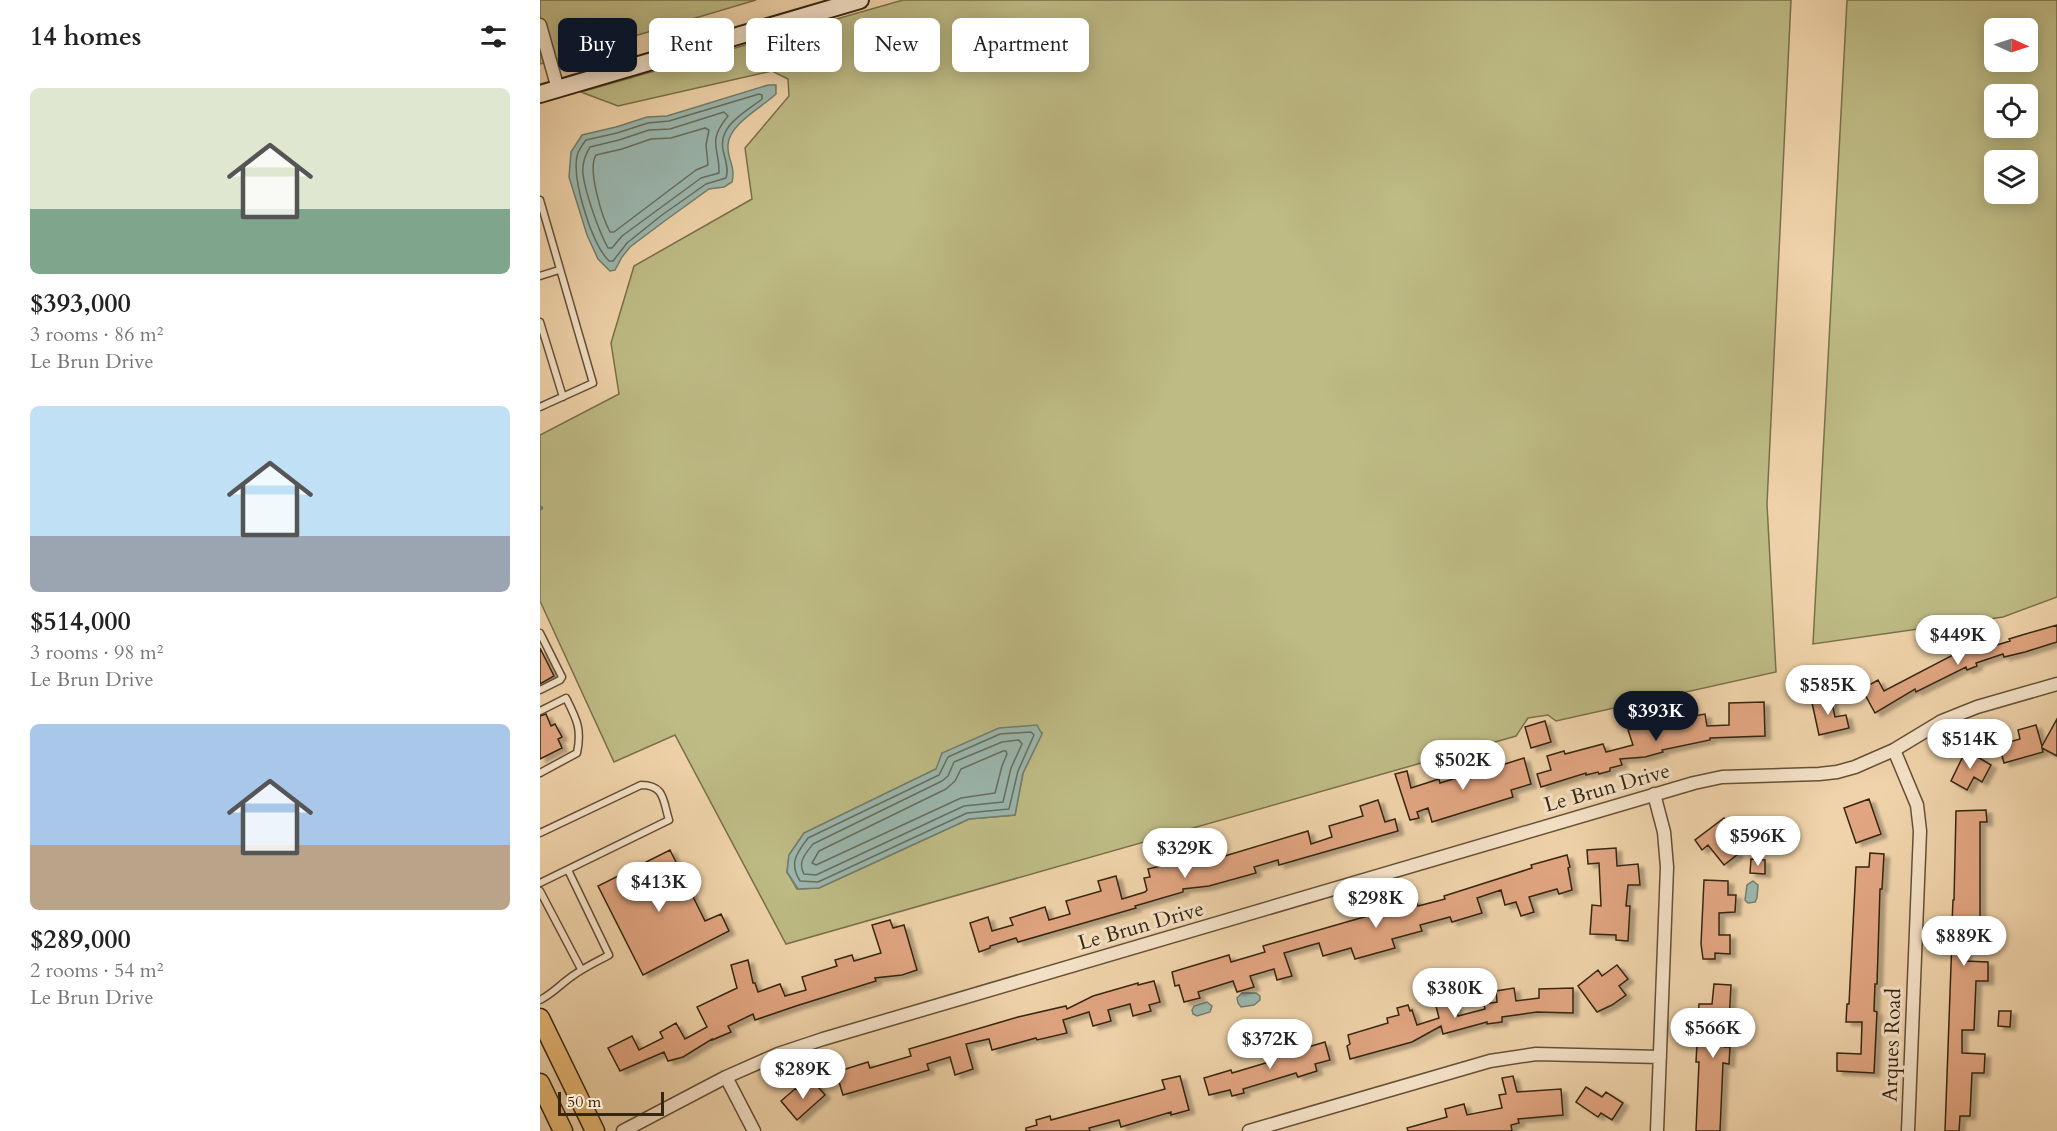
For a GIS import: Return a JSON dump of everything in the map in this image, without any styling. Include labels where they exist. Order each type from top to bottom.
[{"type":"main road","points":[[540,1018],[595,1131]]},
{"type":"main road","points":[[542,1093],[562,1131]]},
{"type":"street","points":[[540,94],[856,1]]},
{"type":"street","points":[[540,25],[558,89]]},
{"type":"street","name":"Le Brun Drive","points":[[622,1131],[726,1077],[778,1054],[823,1039],[1694,783],[1722,777],[1819,774],[1855,767],[1894,750],[1942,721],[1977,707],[2057,684]]},
{"type":"street","name":"Arques Road","points":[[1894,750],[1917,805],[1920,831],[1908,1131]]},
{"type":"street","points":[[1654,794],[1664,832],[1667,867],[1657,1131]]},
{"type":"street","points":[[1249,1131],[1490,1061],[1536,1054],[1660,1057]]},
{"type":"street","points":[[726,1077],[754,1131]]},
{"type":"lane","points":[[540,200],[593,383],[540,407]]},
{"type":"lane","points":[[540,276],[560,270]]},
{"type":"lane","points":[[540,322],[562,397]]},
{"type":"lane","points":[[540,633],[562,677],[561,680],[540,690]]},
{"type":"lane","points":[[540,711],[566,698],[579,723],[580,739],[577,753],[540,773]]},
{"type":"lane","points":[[540,833],[641,785],[652,785],[659,790],[669,820],[540,883]]},
{"type":"lane","points":[[540,1000],[581,969],[609,955],[568,870]]},
{"type":"lane","points":[[540,891],[581,969]]},
{"type":"shaded area","points":[[540,0],[756,0],[695,18],[649,18],[649,32],[637,35],[637,18],[558,18],[558,59],[540,64]]},
{"type":"shaded area","points":[[903,0],[1791,0],[1767,504],[1776,672],[1556,721],[1548,715],[1528,718],[1516,736],[786,944],[675,735],[614,762],[540,601],[540,435],[619,394],[611,343],[634,266],[752,199],[745,148],[789,96],[788,79],[774,72],[842,72],[842,18],[840,18]],"holes":[[[1042,733],[1023,773],[1015,815],[969,819],[819,888],[797,889],[787,872],[789,855],[804,833],[936,769]]]},
{"type":"shaded area","points":[[1847,0],[2057,0],[2057,597],[2003,617],[1813,644]]},
{"type":"shaded area","points":[[746,45],[746,72],[768,72],[618,106],[581,92],[651,72],[734,72],[734,48]]},
{"type":"water","points":[[768,85],[776,85],[776,94],[740,123],[730,137],[728,150],[733,172],[732,182],[724,187],[709,189],[666,220],[630,247],[615,270],[610,271],[598,259],[587,235],[569,177],[571,152],[582,135],[647,117],[667,116]]},
{"type":"water","points":[[1037,725],[1042,734],[1023,773],[1015,815],[969,819],[819,888],[798,889],[787,872],[789,855],[804,833],[936,769],[942,753],[999,728]]},
{"type":"water","points":[[1753,881],[1758,885],[1757,898],[1755,902],[1748,903],[1745,900],[1747,885]]},
{"type":"water","points":[[1242,993],[1256,993],[1260,996],[1260,1000],[1254,1005],[1241,1007],[1237,998]]},
{"type":"water","points":[[1207,1002],[1212,1006],[1210,1012],[1197,1016],[1193,1014],[1194,1006]]},
{"type":"building","points":[[2057,625],[2057,642],[2004,657],[2003,654],[1976,663],[1977,666],[1967,670],[1966,667],[1916,692],[1915,689],[1875,713],[1862,689],[1878,680],[1884,691],[1955,654],[1954,651],[1985,641],[1987,648]]},
{"type":"building","points":[[540,648],[554,676],[540,684]]},
{"type":"building","points":[[1830,694],[1835,717],[1846,715],[1849,728],[1819,735],[1811,698]]},
{"type":"building","points":[[1764,702],[1765,736],[1710,738],[1710,740],[1662,750],[1663,752],[1645,757],[1620,759],[1622,765],[1610,768],[1610,771],[1599,774],[1598,772],[1586,775],[1586,773],[1541,787],[1537,774],[1551,770],[1547,756],[1564,751],[1565,754],[1603,744],[1606,752],[1633,745],[1628,730],[1705,714],[1707,726],[1729,725],[1729,703]]},
{"type":"building","points":[[546,714],[551,726],[555,724],[562,737],[558,739],[562,748],[540,759],[540,716]]},
{"type":"building","points":[[2057,719],[2057,756],[2042,748],[2043,752],[2004,763],[1999,745],[2020,739],[2018,730],[2036,725],[2042,746]]},
{"type":"building","points":[[1545,721],[1551,742],[1531,748],[1525,727]]},
{"type":"building","points":[[1966,750],[1991,765],[1982,782],[1974,777],[1967,790],[1951,781]]},
{"type":"building","points":[[1524,758],[1531,784],[1511,790],[1513,797],[1432,822],[1428,808],[1417,812],[1419,818],[1410,820],[1395,774],[1407,771],[1411,788],[1439,779],[1440,783],[1460,777],[1461,781],[1491,773],[1489,769]]},
{"type":"building","points":[[1869,799],[1881,834],[1856,843],[1844,808]]},
{"type":"building","points":[[1378,800],[1385,822],[1395,819],[1398,831],[1279,865],[1278,860],[1254,867],[1256,873],[1209,886],[1183,889],[1183,892],[1135,906],[1136,908],[1018,942],[1016,938],[979,952],[970,923],[988,917],[992,931],[1013,925],[1010,918],[1045,907],[1049,920],[1070,914],[1066,901],[1101,891],[1098,881],[1116,876],[1122,899],[1145,892],[1147,890],[1144,878],[1150,877],[1148,869],[1161,866],[1161,863],[1166,862],[1165,860],[1176,857],[1179,865],[1216,853],[1218,858],[1308,831],[1311,844],[1332,837],[1329,826],[1363,816],[1360,806]]},
{"type":"building","points":[[1986,810],[1987,822],[1980,822],[1980,926],[1975,925],[1974,939],[1966,939],[1965,961],[1988,962],[1988,981],[1976,981],[1974,1030],[1962,1030],[1962,1053],[1985,1054],[1984,1073],[1972,1073],[1970,1116],[1960,1116],[1959,1131],[1945,1131],[1952,938],[1947,938],[1948,922],[1952,923],[1954,900],[1956,811]]},
{"type":"building","points":[[1724,818],[1732,828],[1724,835],[1738,854],[1724,865],[1708,845],[1702,850],[1695,840]]},
{"type":"building","points":[[1616,848],[1617,866],[1638,864],[1640,885],[1628,885],[1626,906],[1630,906],[1628,941],[1616,940],[1616,935],[1590,934],[1592,905],[1601,906],[1599,863],[1588,864],[1587,850]]},
{"type":"building","points":[[670,850],[705,921],[721,914],[729,931],[643,975],[598,886]]},
{"type":"building","points":[[1870,853],[1884,854],[1882,889],[1880,889],[1877,984],[1875,984],[1874,1011],[1877,1012],[1874,1073],[1837,1071],[1837,1053],[1861,1054],[1862,1022],[1846,1022],[1847,1004],[1849,1004],[1856,867],[1869,867]]},
{"type":"building","points":[[1567,855],[1572,890],[1559,894],[1557,889],[1529,897],[1534,912],[1521,916],[1516,902],[1505,905],[1501,890],[1477,898],[1482,913],[1452,922],[1450,917],[1420,925],[1422,931],[1392,939],[1395,948],[1355,959],[1351,948],[1323,956],[1319,943],[1284,953],[1292,976],[1277,980],[1274,969],[1250,976],[1254,987],[1237,992],[1233,981],[1198,992],[1200,998],[1184,1002],[1179,985],[1175,986],[1172,972],[1229,955],[1231,962],[1265,952],[1263,946],[1397,907],[1396,905],[1416,900],[1418,906],[1445,899],[1444,896],[1532,868],[1531,865]]},
{"type":"building","points":[[1751,859],[1765,860],[1765,874],[1750,873]]},
{"type":"building","points":[[1704,880],[1728,881],[1728,895],[1736,895],[1735,912],[1719,913],[1719,935],[1730,935],[1730,954],[1715,953],[1715,959],[1703,959],[1701,944]]},
{"type":"building","points":[[890,920],[893,928],[904,925],[917,970],[902,975],[875,978],[876,981],[755,1020],[753,1014],[728,1026],[731,1032],[712,1039],[683,1057],[668,1061],[664,1052],[620,1071],[608,1048],[632,1036],[639,1050],[663,1038],[660,1032],[676,1023],[685,1039],[707,1027],[697,1007],[737,988],[731,965],[748,960],[753,983],[758,992],[780,984],[785,996],[806,990],[802,977],[837,966],[835,960],[852,955],[854,961],[881,953],[872,925]]},
{"type":"building","points":[[1617,965],[1628,979],[1619,986],[1626,995],[1597,1012],[1578,986],[1598,970],[1602,976]]},
{"type":"building","points":[[1154,981],[1160,1002],[1149,1005],[1151,1011],[1133,1016],[1130,1004],[1108,1010],[1111,1021],[1093,1026],[1089,1012],[1063,1020],[1067,1033],[1037,1040],[1036,1038],[992,1050],[989,1039],[966,1044],[973,1069],[955,1075],[950,1057],[927,1064],[929,1070],[843,1095],[836,1072],[868,1062],[870,1068],[911,1056],[909,1049],[1018,1017],[1066,1006],[1067,1009],[1093,996],[1138,983],[1138,985]]},
{"type":"building","points":[[1714,984],[1731,985],[1729,1021],[1725,1021],[1724,1047],[1730,1047],[1729,1064],[1723,1063],[1720,1131],[1696,1131],[1699,1062],[1696,1062],[1697,1044],[1704,1045],[1705,1020],[1698,1019],[1699,1004],[1712,1004]]},
{"type":"building","points":[[1514,988],[1516,1001],[1539,998],[1539,989],[1573,988],[1573,1013],[1537,1012],[1502,1017],[1502,1022],[1487,1024],[1487,1022],[1443,1034],[1441,1026],[1412,1042],[1350,1059],[1347,1046],[1350,1044],[1348,1035],[1388,1023],[1387,1018],[1399,1015],[1397,1008],[1408,1005],[1417,1025],[1439,1018],[1434,998],[1452,993],[1458,1016],[1485,1009],[1484,1004],[1497,1002],[1496,991]]},
{"type":"building","points":[[1999,1011],[2011,1011],[2010,1027],[1998,1026]]},
{"type":"building","points":[[1325,1042],[1330,1060],[1315,1064],[1317,1071],[1298,1077],[1296,1073],[1243,1089],[1244,1093],[1232,1096],[1230,1090],[1209,1095],[1204,1078],[1231,1070],[1232,1073],[1269,1062],[1267,1055],[1285,1049],[1297,1047],[1298,1050]]},
{"type":"building","points":[[1180,1076],[1189,1110],[1171,1115],[1171,1112],[1121,1127],[1119,1120],[1089,1128],[1090,1131],[1026,1131],[1026,1128],[1037,1125],[1036,1120],[1050,1116],[1051,1120],[1165,1089],[1162,1080]]},
{"type":"building","points":[[1513,1076],[1517,1092],[1561,1089],[1563,1115],[1518,1119],[1519,1123],[1511,1125],[1512,1131],[1408,1131],[1407,1128],[1447,1117],[1445,1109],[1464,1104],[1467,1115],[1502,1108],[1499,1095],[1506,1094],[1502,1078]]},
{"type":"building","points":[[813,1081],[825,1095],[797,1120],[781,1101],[796,1088],[800,1093]]},
{"type":"building","points":[[1586,1087],[1602,1097],[1606,1092],[1623,1103],[1612,1120],[1601,1113],[1598,1117],[1576,1102]]}]
